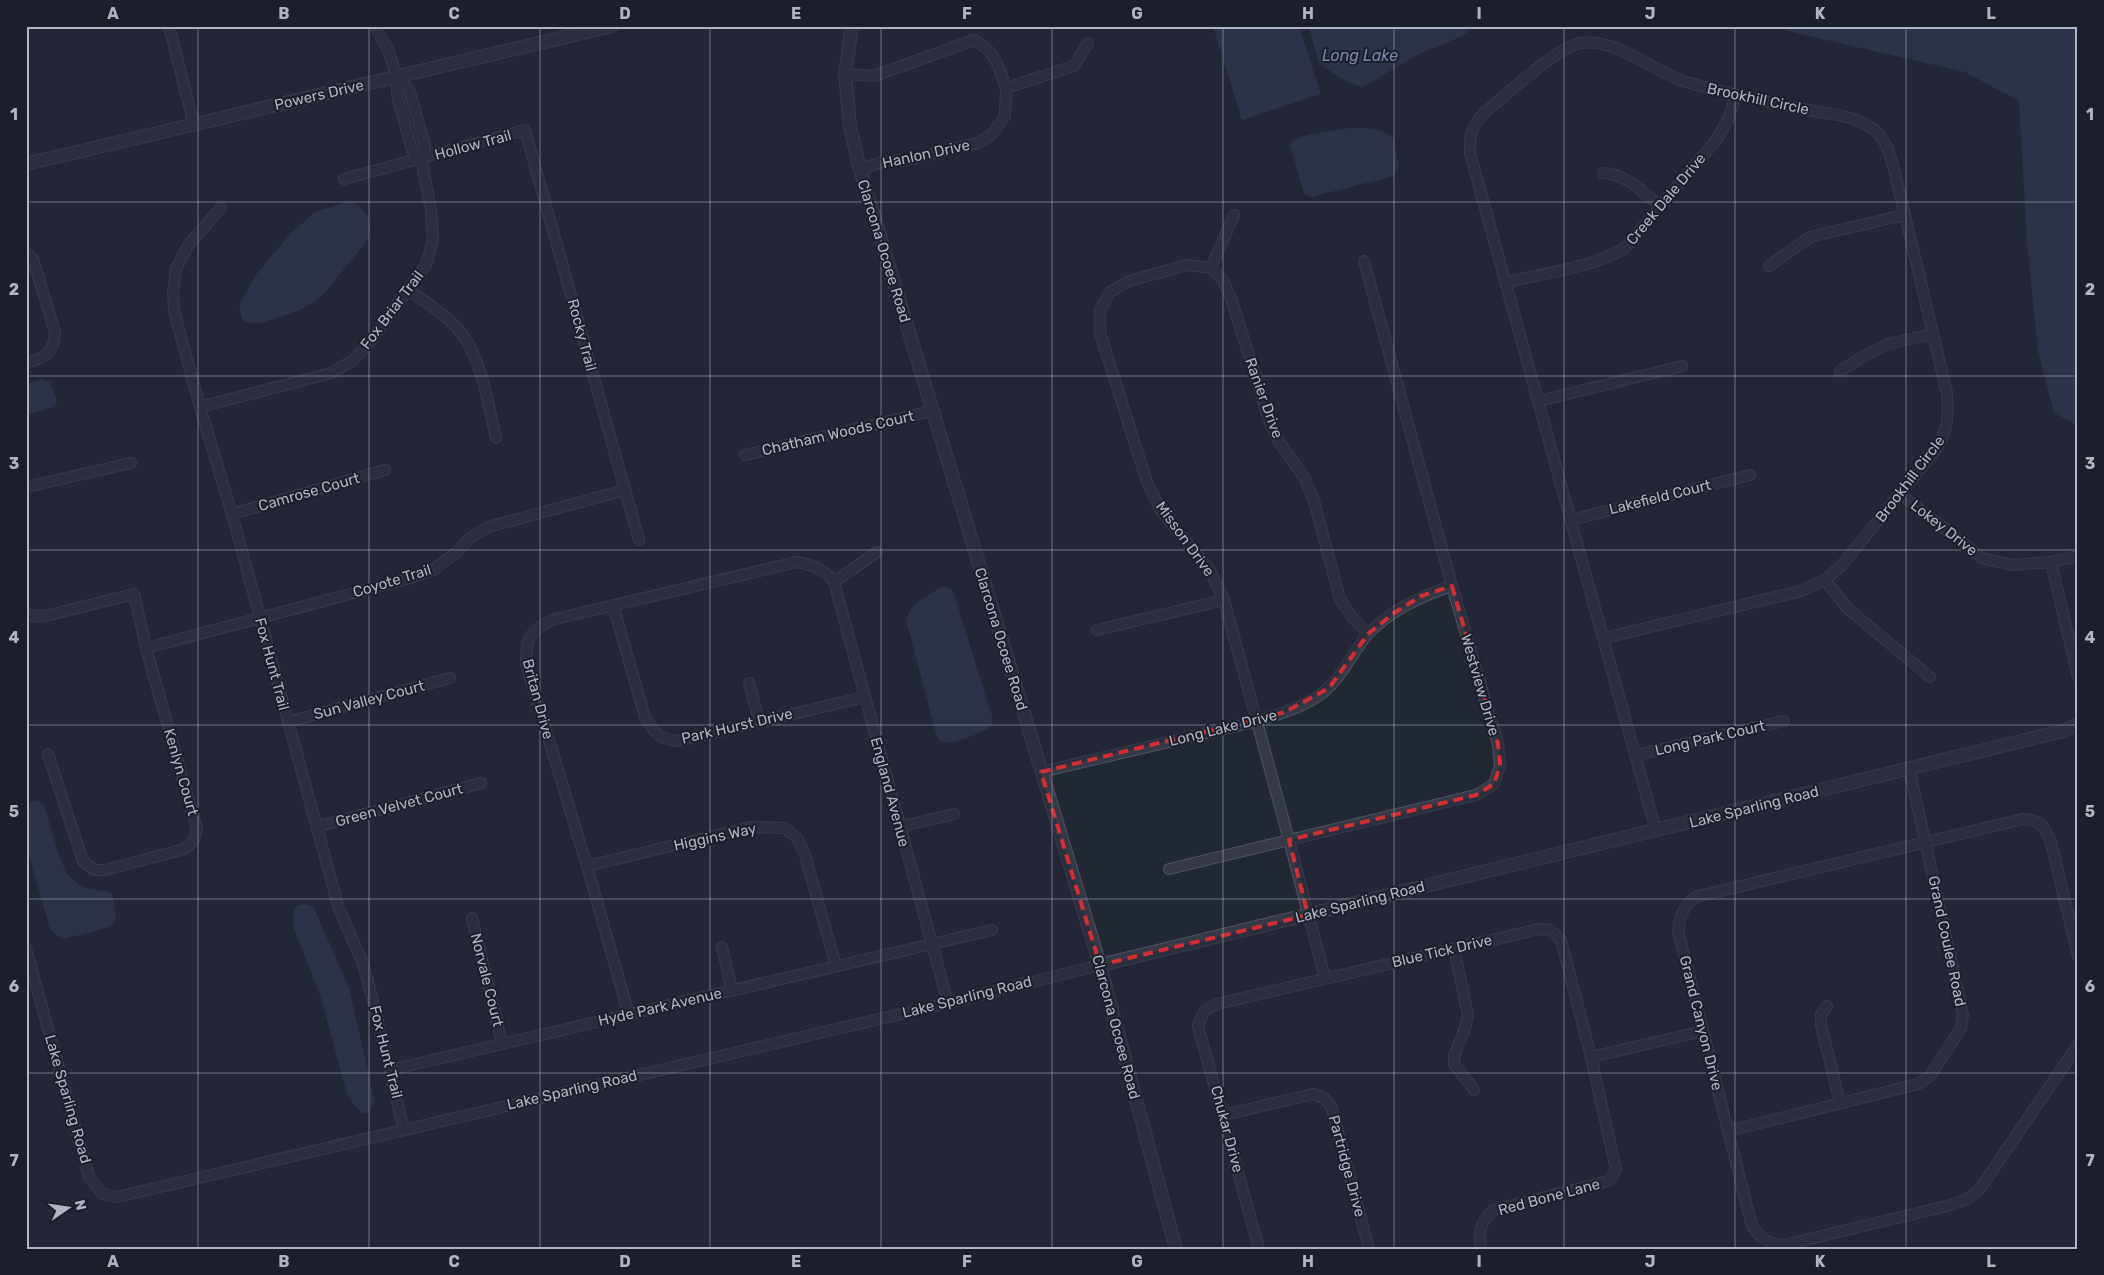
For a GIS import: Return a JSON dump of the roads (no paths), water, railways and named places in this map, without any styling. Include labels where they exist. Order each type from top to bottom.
[{"type":"street","points":[[169,26],[194,125]]},
{"type":"street","name":"Fox Briar Trail","points":[[200,407],[331,373],[352,361],[369,342],[426,265],[433,240],[430,209],[421,159],[425,146],[410,92],[397,76],[388,50],[375,26]]},
{"type":"street","name":"Powers Drive","points":[[26,164],[612,26]]},
{"type":"street","name":"Clarcona Ocoee Road","points":[[852,26],[845,74],[850,127],[861,174],[1100,965],[1176,1249]]},
{"type":"street","points":[[845,74],[874,76],[974,40],[986,47],[998,64],[1006,88],[1074,66],[1088,43]]},
{"type":"street","name":"Brookhill Circle","points":[[1604,638],[1800,591],[1825,580],[1842,565],[1944,436],[1948,418],[1947,393],[1890,153],[1880,134],[1864,124],[1845,117],[1736,96],[1678,79],[1602,43],[1580,43],[1562,49],[1483,114],[1474,124],[1469,140],[1470,153],[1507,282],[1656,831]]},
{"type":"street","name":"Hanlon Drive","points":[[861,174],[869,166],[883,162],[906,160],[978,143],[992,134],[1005,116],[1006,88]]},
{"type":"street","name":"Creek Dale Drive","points":[[1507,282],[1610,256],[1625,248],[1717,139],[1736,96]]},
{"type":"street","name":"Hollow Trail","points":[[344,179],[526,130]]},
{"type":"street","name":"Rocky Trail","points":[[526,130],[639,540]]},
{"type":"street","points":[[1603,173],[1616,174],[1630,182],[1660,206]]},
{"type":"street","name":"Fox Hunt Trail","points":[[222,208],[189,244],[176,269],[172,293],[174,311],[232,514],[339,909],[362,961],[369,985],[404,1130]]},
{"type":"street","points":[[1769,266],[1810,236],[1904,214]]},
{"type":"street","points":[[1211,268],[1234,215]]},
{"type":"street","points":[[26,252],[33,260],[56,332],[55,343],[47,356],[26,363]]},
{"type":"street","name":"Westview Drive","points":[[1169,869],[1476,795],[1494,784],[1500,765],[1498,744],[1452,586],[1364,261]]},
{"type":"street","name":"Misson Drive","points":[[1211,268],[1187,265],[1129,281],[1110,292],[1100,310],[1100,333],[1147,482],[1161,511],[1210,570],[1224,600],[1258,721],[1325,978]]},
{"type":"street","name":"Ranier Drive","points":[[1211,268],[1223,280],[1231,298],[1270,422],[1279,442],[1304,477],[1314,501],[1340,599],[1352,617],[1368,634]]},
{"type":"street","points":[[408,290],[443,314],[463,334],[477,362],[496,438]]},
{"type":"street","points":[[1840,371],[1888,344],[1933,334]]},
{"type":"street","points":[[1539,401],[1682,366]]},
{"type":"street","name":"Chatham Woods Court","points":[[745,455],[932,411]]},
{"type":"street","points":[[26,487],[131,463]]},
{"type":"street","name":"Camrose Court","points":[[232,514],[385,470]]},
{"type":"street","name":"Lakefield Court","points":[[1571,520],[1750,475]]},
{"type":"street","name":"Coyote Trail","points":[[146,648],[407,579],[433,570],[458,552],[470,538],[488,527],[625,490]]},
{"type":"street","name":"Lokey Drive","points":[[1900,494],[1982,558],[2012,565],[2050,562],[2078,556]]},
{"type":"street","points":[[834,582],[877,552]]},
{"type":"street","name":"Britan Drive","points":[[628,1015],[587,866],[526,664],[526,646],[535,629],[551,620],[797,562],[815,565],[826,572],[834,582]]},
{"type":"street","points":[[2050,562],[2078,677]]},
{"type":"street","points":[[1825,580],[1847,608],[1930,677]]},
{"type":"street","name":"England Avenue","points":[[834,582],[948,1003]]},
{"type":"street","name":"Long Lake Drive","points":[[1041,772],[1258,721],[1285,712],[1311,700],[1329,688],[1346,669],[1368,634],[1394,613],[1421,596],[1452,586]]},
{"type":"street","name":"Kenlyn Court","points":[[26,613],[32,616],[45,616],[134,594],[146,648],[197,828],[194,840],[185,850],[105,870],[94,870],[83,861],[48,754]]},
{"type":"street","points":[[1097,630],[1224,600]]},
{"type":"street","name":"Park Hurst Drive","points":[[613,605],[645,717],[653,732],[665,740],[678,741],[865,697]]},
{"type":"street","name":"Sun Valley Court","points":[[288,722],[450,678]]},
{"type":"street","points":[[749,683],[759,722]]},
{"type":"street","name":"Long Park Court","points":[[1636,755],[1784,722]]},
{"type":"street","name":"Lake Sparling Road","points":[[26,949],[90,1177],[103,1194],[117,1196],[948,1003],[2063,731],[2078,724]]},
{"type":"street","name":"Grand Coulee Road","points":[[1728,1131],[1918,1084],[1930,1076],[1961,1028],[1963,1015],[1909,768]]},
{"type":"street","name":"Green Velvet Court","points":[[316,827],[481,783]]},
{"type":"street","points":[[899,827],[954,814]]},
{"type":"street","name":"Grand Canyon Drive","points":[[2078,956],[2051,842],[2045,828],[2036,821],[2023,819],[1695,897],[1684,906],[1679,918],[1678,931],[1752,1226],[1761,1238],[1772,1244],[1784,1245],[1951,1205],[1967,1199],[1979,1190],[2078,1045]]},
{"type":"street","name":"Higgins Way","points":[[587,866],[752,827],[785,828],[796,838],[805,855],[836,966]]},
{"type":"street","name":"Norvale Court","points":[[472,918],[502,1043]]},
{"type":"street","name":"Blue Tick Drive","points":[[1204,1011],[1217,1004],[1325,978],[1539,929],[1550,930],[1560,940],[1591,1057]]},
{"type":"street","name":"Hyde Park Avenue","points":[[390,1070],[992,930]]},
{"type":"street","points":[[722,948],[732,990]]},
{"type":"street","points":[[1454,948],[1468,1015],[1466,1028],[1454,1056],[1454,1064],[1474,1090]]},
{"type":"street","points":[[1827,1006],[1821,1015],[1821,1025],[1840,1103]]},
{"type":"street","name":"Chukar Drive","points":[[1204,1011],[1198,1026],[1224,1115],[1259,1249]]},
{"type":"street","points":[[1591,1057],[1703,1031]]},
{"type":"street","name":"Red Bone Lane","points":[[1481,1249],[1478,1234],[1483,1221],[1494,1210],[1605,1182],[1614,1174],[1616,1164],[1591,1057]]},
{"type":"street","name":"Partridge Drive","points":[[1224,1115],[1313,1094],[1324,1098],[1331,1106],[1369,1249]]},
{"type":"water","points":[[1213,26],[1299,26],[1321,94],[1242,120]]},
{"type":"water","name":"Long Lake","points":[[1309,26],[1469,26],[1467,34],[1419,54],[1363,87],[1349,83],[1319,64]]},
{"type":"water","points":[[1773,26],[2078,26],[2078,426],[2054,413],[2038,351],[2027,242],[2019,101],[1965,72]]},
{"type":"water","points":[[1350,128],[1378,130],[1393,138],[1399,167],[1394,176],[1311,197],[1304,193],[1290,145],[1293,140],[1307,135]]},
{"type":"water","points":[[350,201],[360,207],[367,215],[370,231],[364,244],[325,293],[310,304],[290,314],[260,323],[243,321],[239,306],[255,276],[290,234],[315,212]]},
{"type":"water","points":[[43,379],[50,383],[57,401],[55,407],[26,415],[26,384]]},
{"type":"water","points":[[942,587],[948,587],[953,591],[992,716],[992,725],[984,731],[970,737],[948,742],[941,741],[936,734],[907,623],[910,611],[918,601]]},
{"type":"water","points":[[38,800],[44,805],[66,873],[82,887],[108,892],[112,895],[116,911],[115,921],[110,927],[64,939],[57,936],[50,929],[26,845],[26,803]]},
{"type":"water","points":[[304,904],[313,906],[349,988],[375,1102],[368,1113],[362,1113],[347,1094],[321,998],[294,928],[293,915],[296,906]]}]
